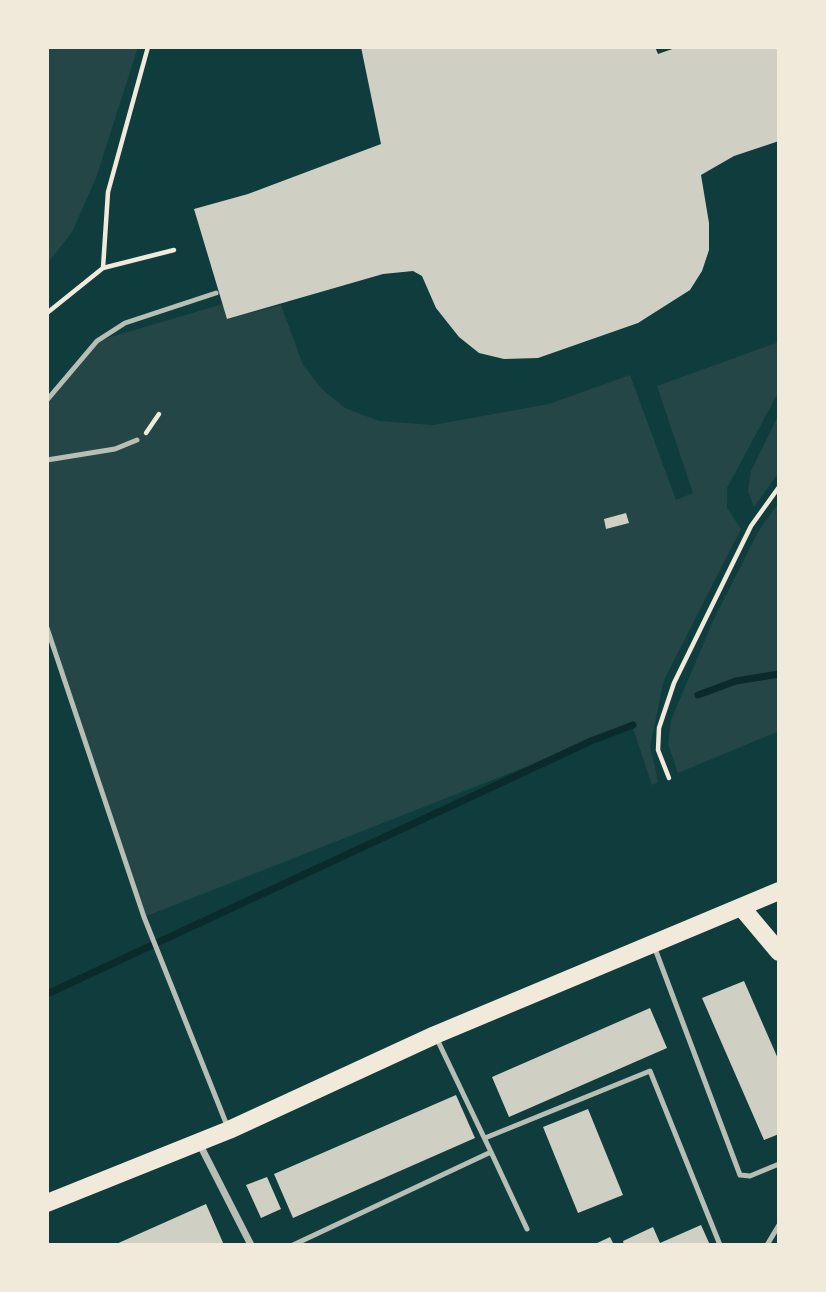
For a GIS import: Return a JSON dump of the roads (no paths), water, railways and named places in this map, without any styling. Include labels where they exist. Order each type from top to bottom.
[{"type":"main road","points":[[47,1203],[229,1130],[435,1035],[779,891]]},
{"type":"main road","points":[[743,908],[779,952]]},
{"type":"street","points":[[199,1142],[251,1245]]},
{"type":"lane","points":[[47,400],[90,348],[116,329],[216,293]]},
{"type":"lane","points":[[47,460],[115,449],[137,440]]},
{"type":"lane","points":[[47,628],[167,979],[229,1130]]},
{"type":"lane","points":[[653,943],[740,1175],[750,1176],[779,1164]]},
{"type":"lane","points":[[435,1035],[527,1229]]},
{"type":"lane","points":[[485,1138],[650,1071],[720,1245]]},
{"type":"lane","points":[[292,1245],[491,1152]]},
{"type":"lane","points":[[767,1245],[779,1225]]},
{"type":"waterway","points":[[698,695],[736,681],[779,674]]},
{"type":"waterway","points":[[47,994],[591,741],[633,725]]}]
